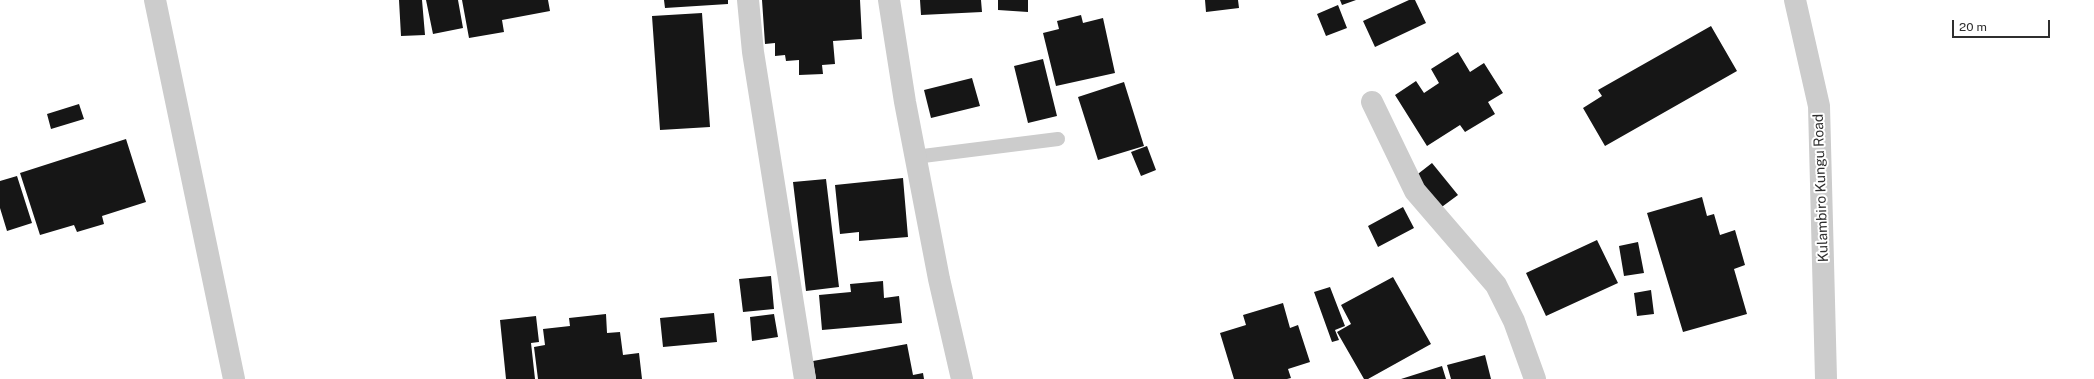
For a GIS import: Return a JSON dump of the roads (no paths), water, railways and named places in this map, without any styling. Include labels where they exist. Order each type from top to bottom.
[{"type":"street","points":[[155,0],[234,379]]},
{"type":"street","points":[[748,0],[753,52],[805,379]]},
{"type":"street","points":[[889,0],[915,157],[962,379]]},
{"type":"street","name":"Kulambiro Kungu Road","points":[[1795,0],[1819,106],[1826,379]]},
{"type":"street","points":[[1372,102],[1415,191],[1496,285],[1514,321],[1535,379]]},
{"type":"lane","points":[[915,157],[1058,139]]}]
